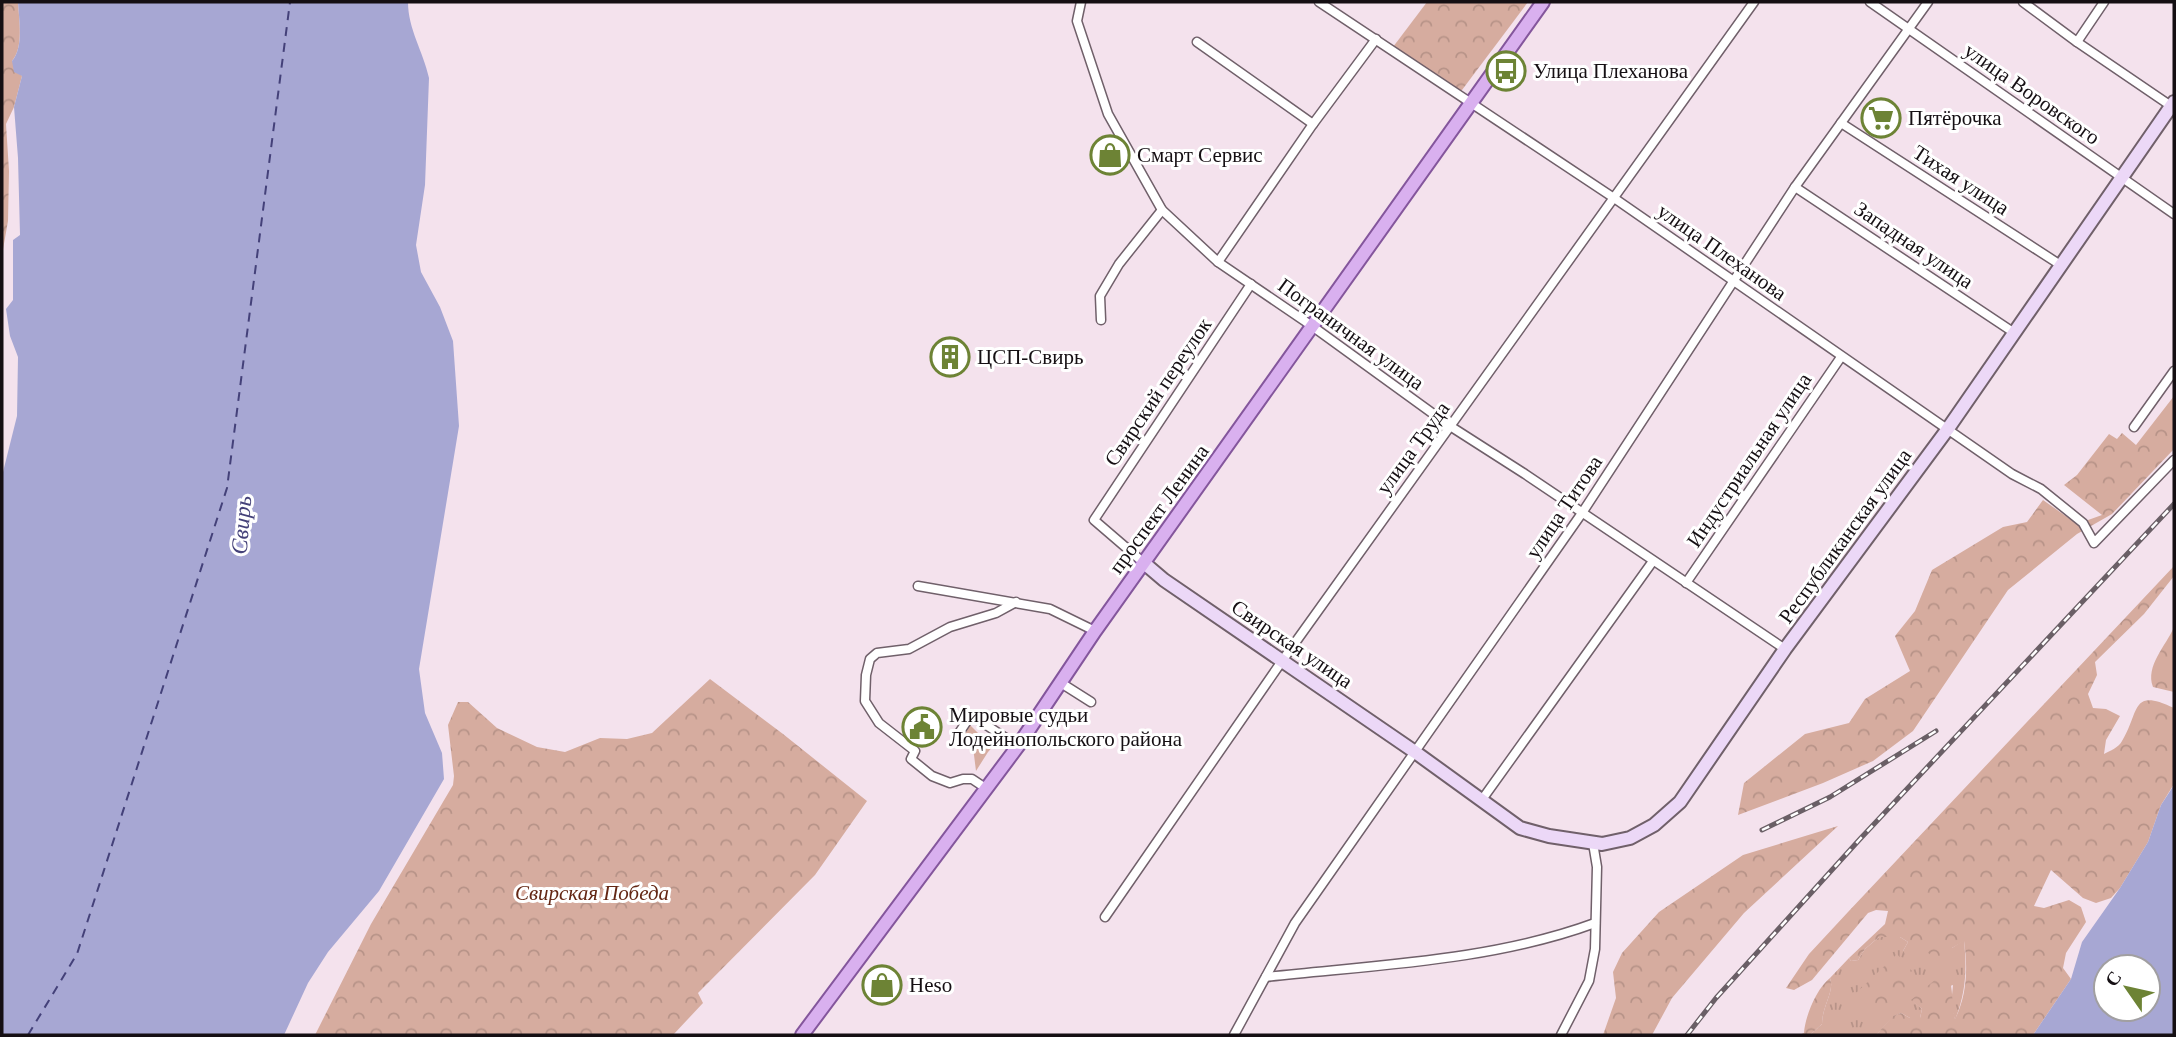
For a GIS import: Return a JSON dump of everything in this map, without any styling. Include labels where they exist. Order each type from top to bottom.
[{"type":"main road","name":"проспект Ленина","points":[[802,1035],[1018,747],[1095,631],[1543,2]]},
{"type":"street","name":"Пограничная улица","points":[[1081,2],[1077,21],[1108,114],[1162,210],[1218,262],[1450,426],[1785,649]]},
{"type":"street","name":"улица Плеханова","points":[[1319,2],[1614,198],[2012,474],[2041,489],[2083,523],[2094,543],[2174,460]]},
{"type":"street","name":"улица Труда","points":[[1105,918],[1282,661],[1754,2]]},
{"type":"street","name":"улица Воровского","points":[[1870,2],[2174,214]]},
{"type":"street","name":"улица Титова","points":[[1234,1035],[1295,923],[1582,513],[1796,187],[1928,2]]},
{"type":"street","points":[[2023,2],[2077,42],[2173,104]]},
{"type":"street","points":[[2077,42],[2104,2]]},
{"type":"street","points":[[1218,262],[1313,124],[1376,39]]},
{"type":"street","points":[[1197,42],[1313,124]]},
{"type":"street","name":"Республиканская улица","points":[[1476,798],[1520,828],[1549,836],[1602,844],[1630,838],[1654,825],[1680,802],[1785,649],[1947,430],[2173,104]]},
{"type":"street","name":"Тихая улица","points":[[1841,123],[2062,266]]},
{"type":"street","name":"Западная улица","points":[[1796,187],[2013,332]]},
{"type":"street","points":[[1101,320],[1100,296],[1119,264],[1162,210]]},
{"type":"street","name":"Свирский переулок","points":[[1094,520],[1251,284]]},
{"type":"street","name":"Индустриальная улица","points":[[1686,583],[1840,357]]},
{"type":"street","points":[[2134,427],[2174,371]]},
{"type":"street","name":"Свирская улица","points":[[1094,520],[1164,580],[1415,752],[1476,798]]},
{"type":"street","points":[[1476,798],[1653,561]]},
{"type":"street","points":[[918,586],[1050,609],[1095,631]]},
{"type":"street","points":[[987,789],[972,779],[950,783],[932,776],[911,759],[915,751],[879,723],[865,701],[866,676],[870,659],[877,653],[909,649],[950,626],[996,614],[1016,602]]},
{"type":"street","points":[[1062,683],[1091,702]]},
{"type":"street","points":[[959,733],[971,715],[1018,747]]},
{"type":"street","points":[[1561,1035],[1589,981],[1595,949],[1597,867],[1592,843]]},
{"type":"street","points":[[1266,977],[1475,953],[1558,937],[1595,923]]},
{"type":"green space","points":[[2,2],[18,2],[19,41],[12,61],[22,76],[14,107],[6,124],[8,221],[2,255]]},
{"type":"green space","points":[[1427,2],[1528,2],[1459,94],[1393,47]]},
{"type":"green space","points":[[2174,396],[2174,449],[2112,514],[2077,534],[2008,590],[1913,731],[1873,761],[1738,815],[1744,783],[1805,734],[1849,723],[1865,699],[1910,671],[1895,636],[1915,611],[1932,570],[2003,527],[2027,522],[2043,500],[2077,524],[2102,515],[2064,485],[2077,475],[2109,434],[2117,439],[2122,433],[2136,445]]},
{"type":"green space","points":[[2174,566],[2174,576],[2144,614],[2095,662],[2097,675],[2088,694],[2093,708],[2106,709],[2120,716],[2106,740],[2104,754],[2121,743],[2138,706],[2143,702],[2150,700],[2174,708],[2174,784],[2161,805],[2148,842],[2111,898],[2096,903],[2083,898],[2051,870],[2034,906],[2044,908],[2069,900],[2081,907],[2086,922],[2066,953],[2063,968],[2071,979],[2033,1035],[1876,1035],[1893,1016],[1901,1013],[1910,1018],[1920,1018],[1922,1009],[1911,1000],[1942,974],[1948,975],[1950,980],[1955,1019],[1966,981],[1964,941],[1952,948],[1946,960],[1934,958],[1926,951],[1917,961],[1907,960],[1903,951],[1908,942],[1900,937],[1879,937],[1865,949],[1858,960],[1851,961],[1849,958],[1885,924],[1888,911],[1876,910],[1868,913],[1812,980],[1794,990],[1786,988],[1809,954]]},
{"type":"green space","points":[[2174,627],[2174,692],[2153,687],[2151,679],[2154,664]]},
{"type":"green space","name":"Свирская Победа","points":[[710,679],[867,801],[815,875],[698,993],[703,1003],[673,1035],[315,1035],[371,924],[453,785],[448,725],[458,702],[468,702],[497,728],[537,747],[565,752],[600,738],[627,739],[652,733]]},
{"type":"green space","points":[[970,725],[996,743],[976,771],[973,747],[965,734]]},
{"type":"green space","points":[[1838,826],[1744,913],[1672,998],[1652,1035],[1603,1035],[1616,998],[1613,972],[1622,953],[1659,912],[1743,855]]},
{"type":"green space","points":[[1879,937],[1900,937],[1908,942],[1903,951],[1952,948],[1964,940],[1965,981],[1955,1020],[1951,1005],[1953,985],[1912,1000],[1922,1009],[1920,1018],[1910,1018],[1901,1013],[1894,1016],[1876,1035],[1810,1035],[1822,1024],[1831,988],[1830,978],[1849,958],[1851,961],[1858,960],[1865,949]]},
{"type":"green space","points":[[1897,954],[1920,980],[1875,1020],[1855,994]]},
{"type":"green space","points":[[1830,978],[1831,988],[1822,1024],[1810,1035],[1799,1035],[1804,1033],[1816,995]]},
{"type":"water","name":"Свирь","points":[[18,2],[408,2],[410,21],[429,78],[425,185],[416,245],[421,272],[440,307],[453,341],[459,426],[419,669],[425,713],[442,753],[444,779],[379,891],[328,952],[308,983],[284,1035],[2,1035],[2,476],[17,416],[18,357],[10,336],[6,309],[13,300],[13,240],[20,235],[14,107],[22,76],[14,72],[12,61],[19,41]]},
{"type":"water","points":[[2174,785],[2174,1035],[2033,1035],[2071,979],[2082,942],[2148,842],[2161,805]]},
{"type":"ferry route","points":[[28,1035],[77,954],[227,488],[290,2]]},
{"type":"railway","points":[[1687,1035],[1716,998],[1860,839],[2174,504]]},
{"type":"railway","points":[[1762,830],[1830,797],[1936,731]]},
{"type":"place","name":"Улица Плеханова","points":[[1506,71]]},
{"type":"place","name":"Пятёрочка","points":[[1881,118]]},
{"type":"place","name":"Смарт Сервис","points":[[1110,155]]},
{"type":"place","name":"ЦСП-Свирь","points":[[950,357]]},
{"type":"place","name":"Мировые судьи Лодейнопольского района","points":[[922,727]]},
{"type":"place","name":"Heso","points":[[882,985]]}]
